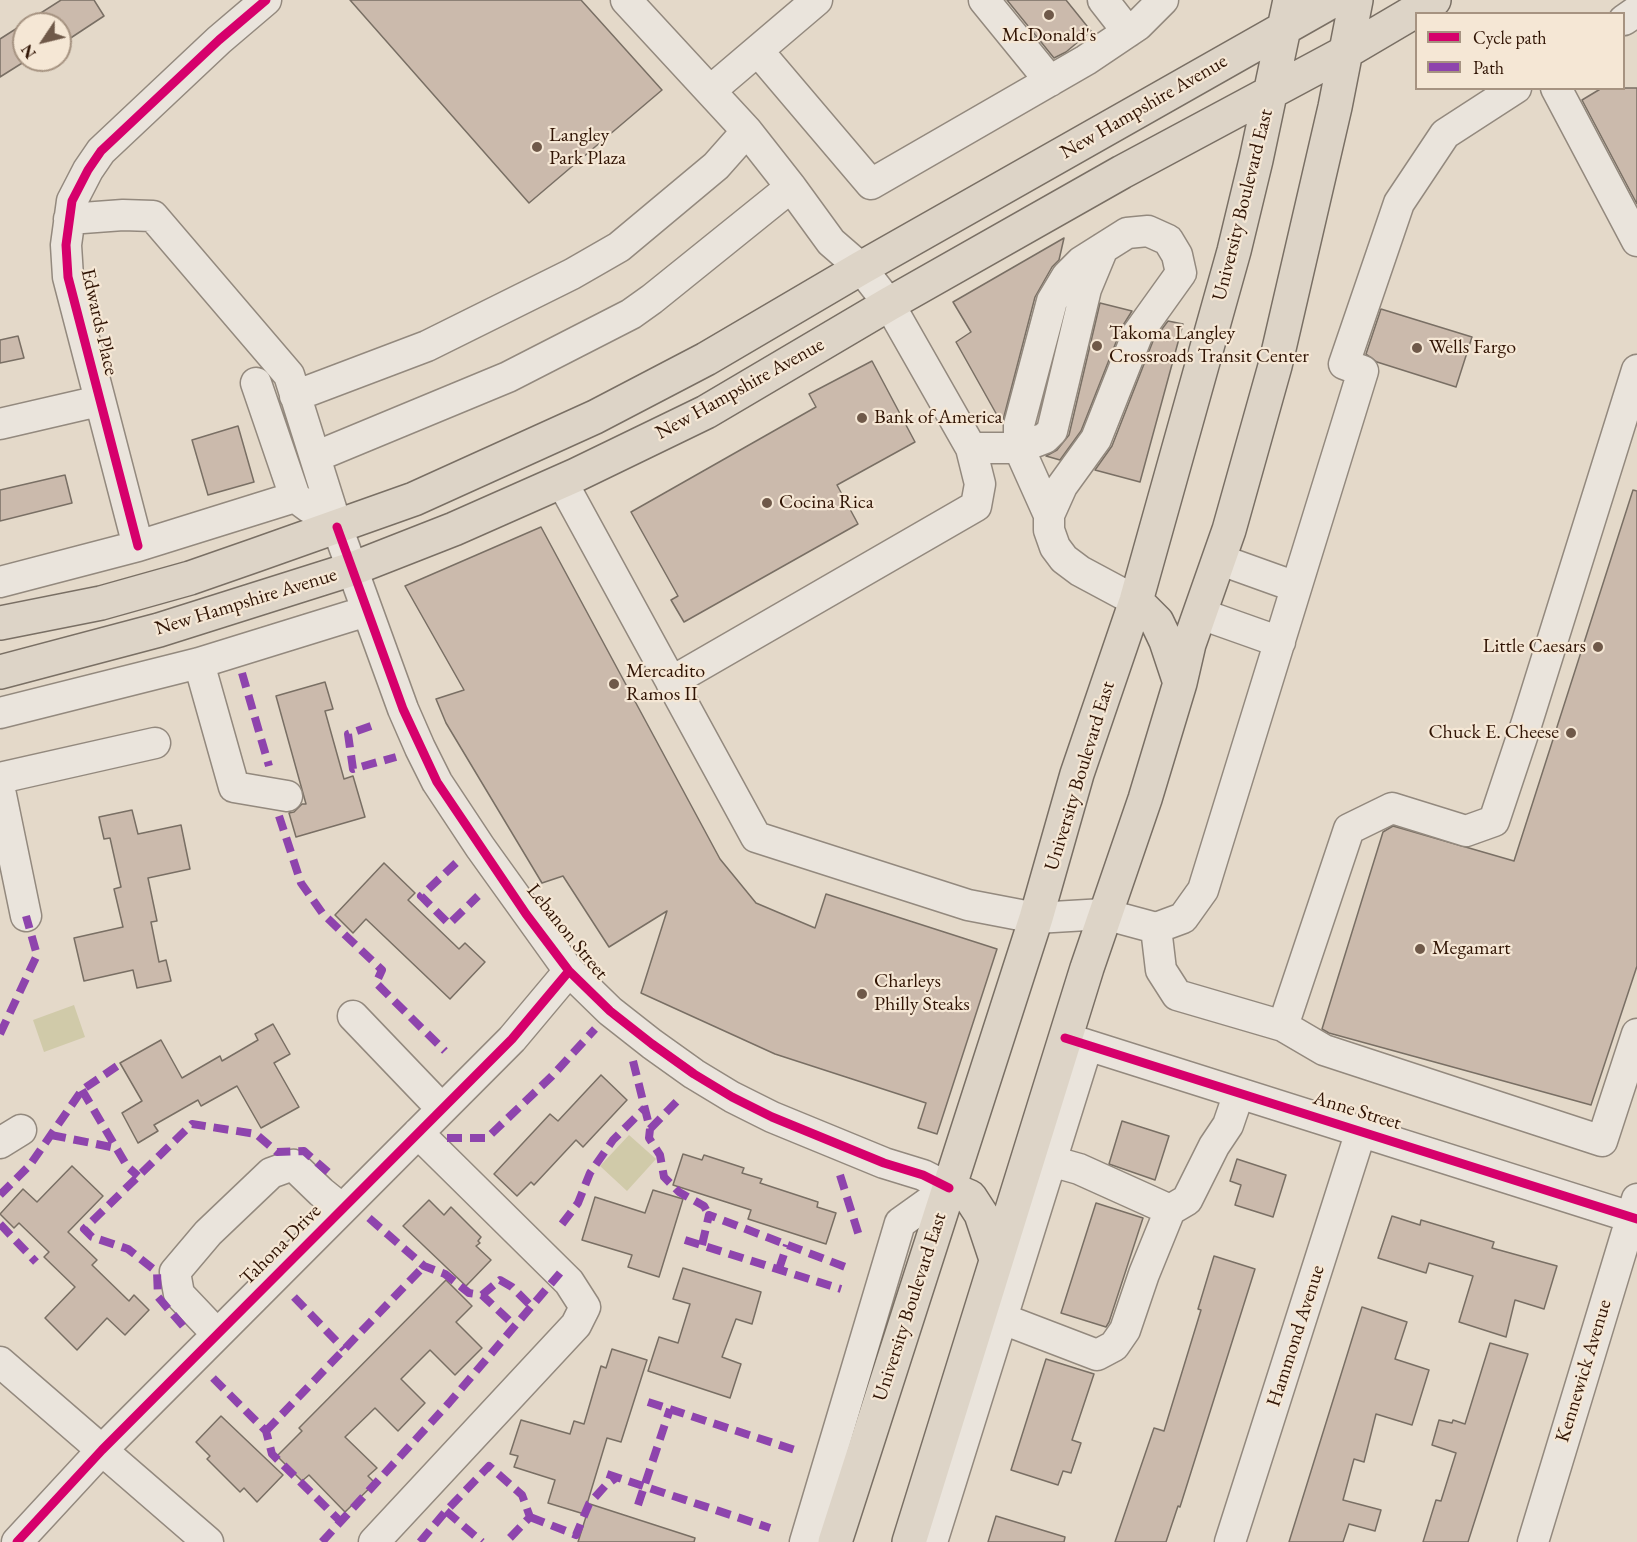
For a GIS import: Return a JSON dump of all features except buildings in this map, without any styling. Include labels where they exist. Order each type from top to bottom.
[{"type":"main road","name":"New Hampshire Avenue","points":[[0,623],[101,603],[169,584],[337,527],[414,499],[595,417],[706,359],[1287,14],[1334,0]]},
{"type":"main road","points":[[909,1542],[996,1259],[1076,1042],[1104,914],[1145,799],[1180,683],[1189,644],[1229,530],[1275,366],[1332,118],[1356,0]]},
{"type":"main road","name":"New Hampshire Avenue","points":[[0,672],[159,630],[352,569],[454,529],[562,482],[706,412],[889,304],[1122,172],[1344,53],[1434,0]]},
{"type":"main road","name":"University Boulevard East","points":[[835,1542],[1036,918],[1077,774],[1136,601],[1234,251],[1287,14]]},
{"type":"main road","points":[[1136,601],[1157,622],[1180,683]]},
{"type":"main road","points":[[949,1188],[970,1197],[981,1214],[996,1259]]},
{"type":"street","name":"Edwards Place","points":[[138,546],[68,277],[66,245],[72,201],[79,185],[101,151],[219,40],[266,0]]},
{"type":"street","points":[[626,0],[747,132],[831,242],[861,268],[889,304],[971,448],[980,484],[976,506],[671,682]]},
{"type":"street","points":[[710,91],[817,0]]},
{"type":"street","points":[[984,0],[1050,81]]},
{"type":"street","points":[[1102,0],[1128,32]]},
{"type":"street","points":[[758,51],[871,184],[1086,60],[1128,32],[1163,0]]},
{"type":"street","points":[[562,482],[756,837],[968,905],[1036,918],[1104,914],[1156,928],[1183,918],[1203,890],[1364,371],[1344,364],[1399,204],[1445,134],[1513,90]]},
{"type":"street","points":[[1557,90],[1637,241]]},
{"type":"street","points":[[296,396],[427,346],[572,274],[619,247],[716,166],[747,132]]},
{"type":"street","points":[[315,457],[508,377],[631,314],[791,187]]},
{"type":"street","name":"Lebanon Street","points":[[69,219],[123,215],[153,216],[289,375],[337,527],[367,611],[403,709],[437,782],[513,895],[569,971],[610,1011],[652,1044],[694,1074],[732,1097],[772,1117],[884,1163],[923,1175],[949,1188]]},
{"type":"street","points":[[971,448],[1019,448],[1045,438],[1052,431],[1086,290],[1104,247],[1127,233],[1148,231],[1168,240],[1178,255],[1181,273],[1138,333],[1096,439],[1062,486],[1049,515]]},
{"type":"street","points":[[1283,1026],[1349,829],[1392,808],[1466,831],[1494,820],[1637,370]]},
{"type":"street","points":[[256,383],[295,498],[337,527]]},
{"type":"street","points":[[0,424],[99,401]]},
{"type":"street","points":[[1019,448],[1049,515],[1049,530],[1055,547],[1064,559],[1080,571],[1136,601]]},
{"type":"street","points":[[0,582],[138,546],[295,498]]},
{"type":"street","points":[[1218,560],[1296,587]]},
{"type":"street","points":[[0,713],[199,663],[367,611]]},
{"type":"street","points":[[1201,614],[1280,642]]},
{"type":"street","points":[[199,663],[234,787],[287,796]]},
{"type":"street","points":[[0,778],[155,743]]},
{"type":"street","points":[[0,790],[26,916]]},
{"type":"street","points":[[1156,928],[1161,970],[1177,995],[1283,1026],[1324,1050],[1602,1141],[1637,1034]]},
{"type":"street","name":"Tahona Drive","points":[[17,1542],[102,1450],[512,1039],[569,971]]},
{"type":"street","points":[[352,1017],[441,1110]]},
{"type":"street","points":[[932,1542],[1051,1161],[1076,1042]]},
{"type":"street","name":"Anne Street","points":[[1076,1042],[1361,1131],[1635,1212]]},
{"type":"street","points":[[1003,1319],[1097,1355],[1114,1346],[1125,1330],[1144,1274],[1170,1210],[1187,1200],[1214,1146],[1228,1125],[1239,1093]]},
{"type":"street","name":"Hammond Avenue","points":[[1230,1542],[1361,1131]]},
{"type":"street","points":[[374,1542],[576,1325],[585,1307],[569,1282],[418,1133]]},
{"type":"street","points":[[1051,1161],[1079,1169],[1170,1210]]},
{"type":"street","points":[[217,1334],[179,1294],[175,1272],[208,1233],[271,1173],[293,1165],[342,1209]]},
{"type":"street","points":[[805,1542],[900,1223],[949,1188]]},
{"type":"street","name":"Kennewick Avenue","points":[[1533,1542],[1635,1212]]},
{"type":"street","points":[[0,1362],[208,1542]]},
{"type":"shaded area","points":[[74,1005],[85,1037],[44,1052],[33,1020]]},
{"type":"shaded area","points":[[629,1135],[656,1159],[627,1191],[600,1166]]},
{"type":"marked path","points":[[242,673],[269,766]]},
{"type":"marked path","points":[[371,726],[348,734],[353,769],[396,757]]},
{"type":"marked path","points":[[279,816],[301,883],[323,914],[382,970],[376,983],[445,1051]]},
{"type":"marked path","points":[[456,863],[421,896],[449,924],[478,896]]},
{"type":"marked path","points":[[0,1034],[37,955],[26,916]]},
{"type":"marked path","points":[[447,1138],[487,1138],[552,1076],[595,1029]]},
{"type":"marked path","points":[[633,1061],[650,1129],[649,1138],[660,1155],[664,1177],[679,1192],[704,1206],[709,1215]]},
{"type":"marked path","points":[[0,1195],[30,1165],[82,1090],[123,1062]]},
{"type":"marked path","points":[[82,1090],[127,1166],[138,1176]]},
{"type":"marked path","points":[[650,1129],[682,1096]]},
{"type":"marked path","points":[[562,1224],[578,1203],[590,1173],[613,1140],[645,1108]]},
{"type":"marked path","points":[[183,1326],[158,1297],[157,1272],[128,1249],[92,1237],[84,1229],[192,1124],[256,1134],[277,1152],[304,1151],[328,1172]]},
{"type":"marked path","points":[[51,1135],[116,1148]]},
{"type":"marked path","points":[[840,1175],[860,1239]]},
{"type":"marked path","points":[[702,1245],[709,1215],[848,1268]]},
{"type":"marked path","points":[[369,1218],[424,1266],[445,1274],[469,1293],[482,1295],[514,1325]]},
{"type":"marked path","points":[[0,1224],[36,1262]]},
{"type":"marked path","points":[[685,1240],[841,1289]]},
{"type":"marked path","points":[[779,1269],[787,1245]]},
{"type":"marked path","points":[[266,1431],[424,1266]]},
{"type":"marked path","points":[[322,1542],[449,1403],[560,1273]]},
{"type":"marked path","points":[[482,1295],[500,1280],[512,1287],[531,1306]]},
{"type":"marked path","points":[[294,1297],[344,1349]]},
{"type":"marked path","points":[[213,1378],[266,1431],[272,1454],[340,1521]]},
{"type":"marked path","points":[[648,1402],[795,1450]]},
{"type":"marked path","points":[[638,1505],[670,1409]]},
{"type":"marked path","points":[[420,1542],[489,1466],[522,1495],[530,1517],[506,1542]]},
{"type":"marked path","points":[[607,1474],[770,1528]]},
{"type":"marked path","points":[[530,1517],[576,1535],[589,1504],[605,1486],[617,1477]]},
{"type":"marked path","points":[[446,1511],[482,1542]]},
{"type":"cycle path","points":[[138,546],[68,277],[66,245],[72,201],[101,151],[219,40],[266,0]]},
{"type":"cycle path","points":[[337,527],[403,709],[437,782],[526,914],[569,971],[610,1011],[652,1044],[694,1074],[732,1097],[772,1117],[884,1163],[923,1175],[949,1188]]},
{"type":"cycle path","points":[[17,1542],[102,1450],[512,1039],[569,971]]},
{"type":"cycle path","points":[[1065,1038],[1637,1219]]},
{"type":"place","name":"McDonald's","points":[[1049,15]]},
{"type":"place","name":"Langley Park Plaza","points":[[537,147]]},
{"type":"place","name":"Takoma Langley Crossroads Transit Center","points":[[1097,346]]},
{"type":"place","name":"Wells Fargo","points":[[1417,348]]},
{"type":"place","name":"Bank of America","points":[[862,418]]},
{"type":"place","name":"Cocina Rica","points":[[767,503]]},
{"type":"place","name":"Little Caesars","points":[[1598,647]]},
{"type":"place","name":"Mercadito Ramos II","points":[[614,684]]},
{"type":"place","name":"Chuck E. Cheese","points":[[1571,733]]},
{"type":"place","name":"Megamart","points":[[1420,949]]},
{"type":"place","name":"Charleys Philly Steaks","points":[[862,994]]}]
